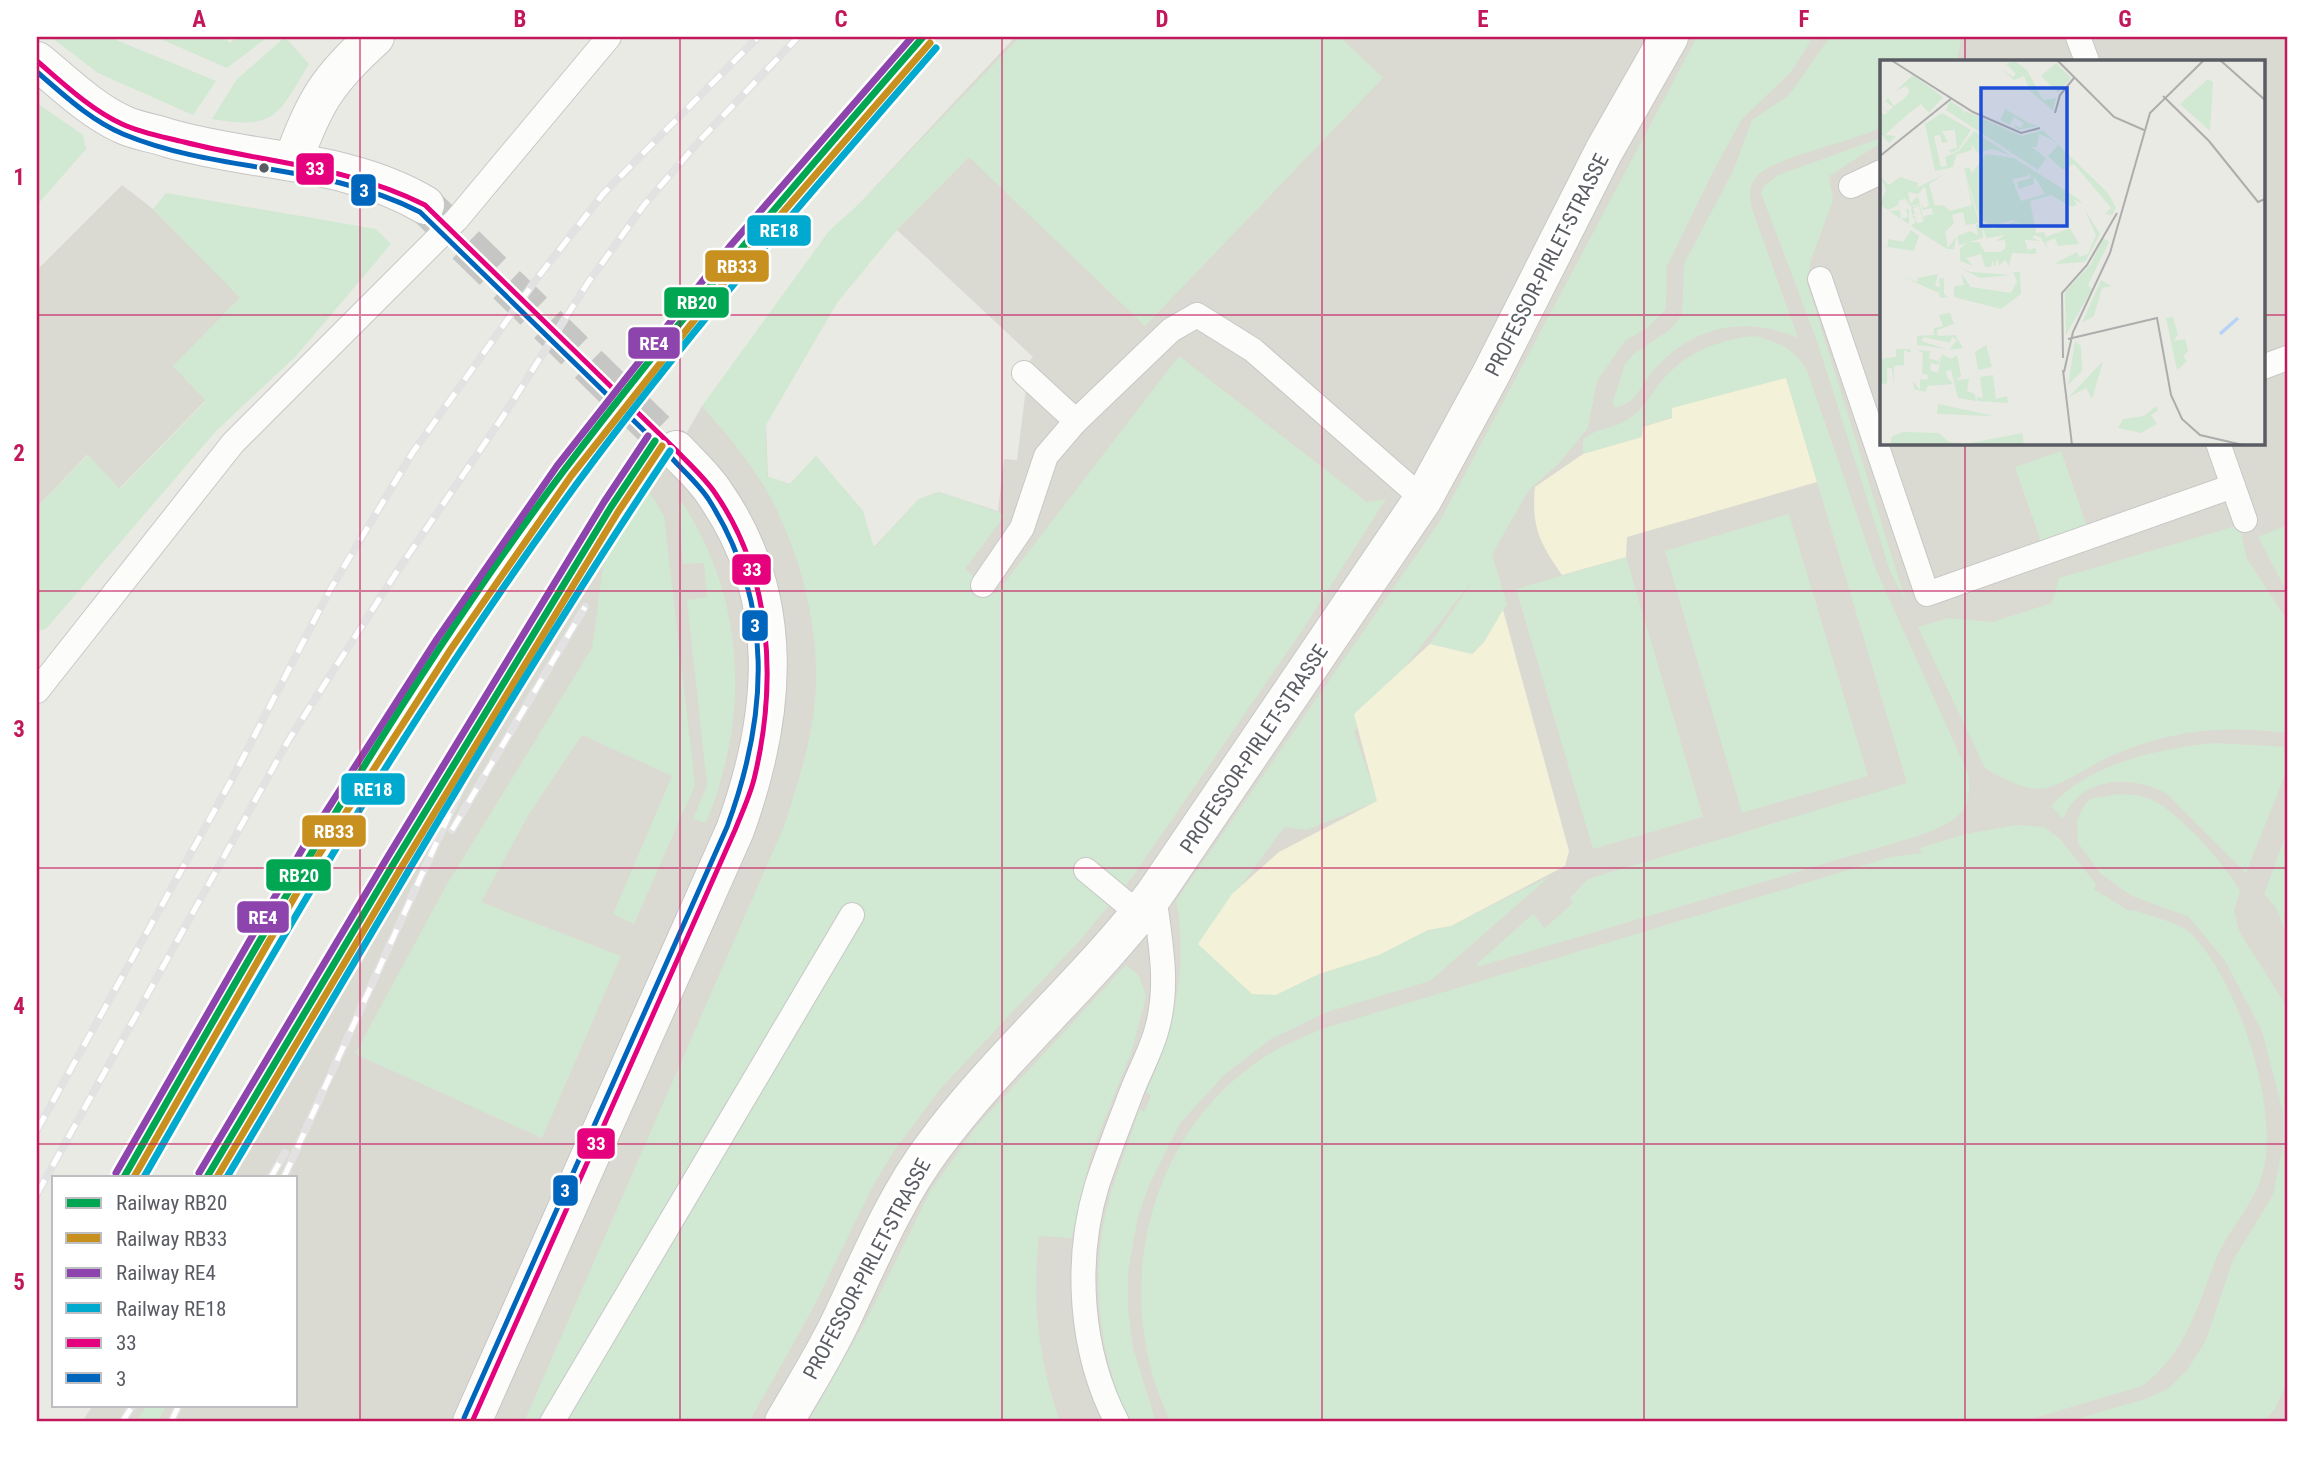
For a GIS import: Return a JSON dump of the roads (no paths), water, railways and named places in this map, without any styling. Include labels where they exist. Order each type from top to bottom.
[{"type":"street","points":[[293,161],[306,124],[331,79],[375,37]]},
{"type":"street","name":"PROFESSOR-PIRLET-STRASSE","points":[[783,1422],[827,1350],[885,1227],[932,1148],[993,1076],[1104,958],[1146,905],[1423,499],[1491,374],[1604,151],[1670,37]]},
{"type":"street","points":[[37,61],[80,97],[124,125],[187,143],[361,176],[398,189],[425,205]]},
{"type":"street","points":[[472,1422],[736,830],[755,775],[769,681],[761,597],[743,545],[715,493],[676,450]]},
{"type":"lane","points":[[37,691],[233,443],[457,219],[609,37]]},
{"type":"lane","points":[[2078,37],[2087,60]]},
{"type":"lane","points":[[1851,186],[1880,172]]},
{"type":"lane","points":[[1820,279],[1927,594],[2234,486]]},
{"type":"lane","points":[[983,584],[1022,528],[1046,456],[1076,421],[1171,330],[1197,315],[1253,350],[1423,499]]},
{"type":"lane","points":[[2264,367],[2287,358]]},
{"type":"lane","points":[[1024,373],[1076,421]]},
{"type":"lane","points":[[2218,444],[2245,520]]},
{"type":"lane","points":[[1086,870],[1146,905],[1165,976],[1157,1031],[1097,1187],[1087,1235],[1084,1295],[1088,1340],[1105,1401],[1117,1422]]},
{"type":"lane","points":[[552,1422],[852,915]]},
{"type":"tunnel","points":[[425,205],[676,450]]},
{"type":"railway","points":[[37,1130],[232,779],[330,590],[413,452],[535,281],[603,194],[758,37]]},
{"type":"railway","points":[[37,1194],[288,741],[396,573],[504,415],[587,284],[644,205],[702,138],[798,37]]},
{"type":"railway","points":[[284,1176],[501,701],[590,543]]},
{"type":"railway","points":[[452,830],[585,607]]},
{"type":"railway","points":[[272,1176],[285,1153]]},
{"type":"railway","points":[[122,1422],[132,1406]]},
{"type":"railway","points":[[171,1422],[179,1406]]},
{"type":"rail line","name":"RE4","points":[[116,1173],[304,846],[437,639],[557,466],[731,245],[912,37]]},
{"type":"rail line","name":"RB20","points":[[125,1176],[280,906],[388,727],[504,553],[608,413],[696,304],[785,196],[923,37]]},
{"type":"rail line","name":"RB33","points":[[135,1176],[318,856],[451,649],[571,476],[745,256],[930,43]]},
{"type":"rail line","name":"RE18","points":[[145,1176],[351,824],[461,650],[518,566],[663,370],[936,48]]},
{"type":"rail line","name":"RE4","points":[[199,1173],[387,858],[604,502],[648,436]]},
{"type":"rail line","name":"RB20","points":[[208,1176],[394,863],[611,507],[655,441]]},
{"type":"rail line","name":"RB33","points":[[218,1176],[401,868],[618,512],[662,446]]},
{"type":"rail line","name":"RE18","points":[[228,1176],[499,720],[670,451]]}]
